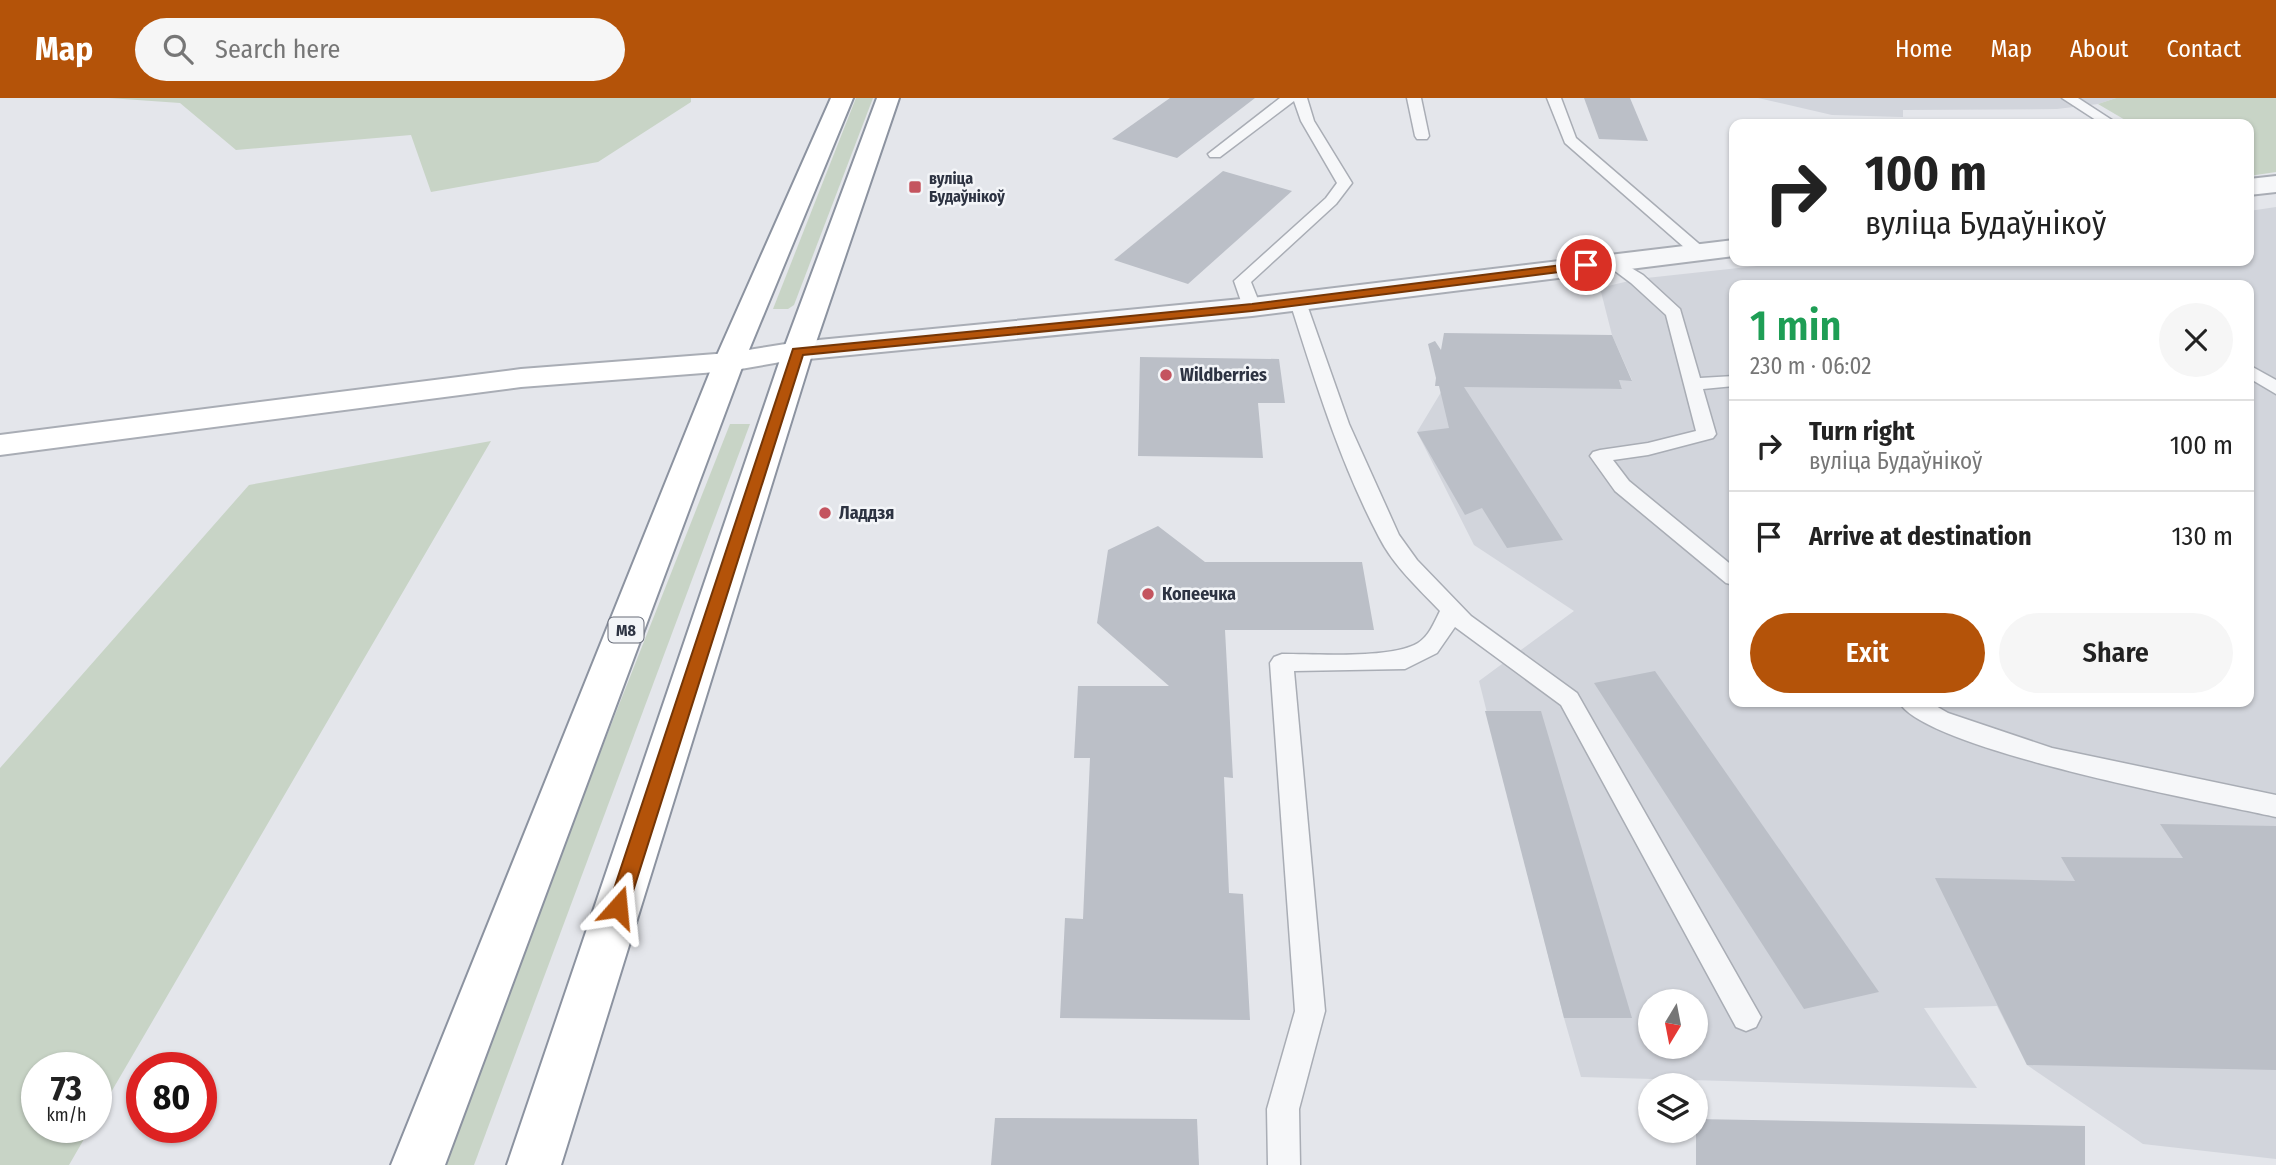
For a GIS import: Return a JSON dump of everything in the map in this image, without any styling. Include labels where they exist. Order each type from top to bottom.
[{"type":"main road","name":"М8","points":[[418,1165],[729,362],[842,98]]},
{"type":"main road","points":[[534,1165],[798,352],[888,98]]},
{"type":"main road","points":[[0,445],[521,378],[729,362],[798,352]]},
{"type":"street","points":[[2254,186],[2276,184]]},
{"type":"street","points":[[798,352],[1298,302],[1729,249]]},
{"type":"lane","points":[[1215,154],[1289,98]]},
{"type":"lane","points":[[1252,307],[1242,281],[1331,201],[1345,183],[1338,164],[1303,115],[1300,98]]},
{"type":"lane","points":[[1414,98],[1422,136]]},
{"type":"lane","points":[[1554,98],[1570,140],[1699,252]]},
{"type":"lane","points":[[2069,98],[2104,119]]},
{"type":"lane","points":[[1612,262],[1637,279],[1674,313],[1706,434],[1648,449],[1600,456],[1622,486],[1729,574]]},
{"type":"lane","points":[[1298,302],[1339,425],[1388,537],[1409,565],[1451,611],[1495,648],[1569,699],[1746,1017]]},
{"type":"lane","points":[[2254,373],[2276,388]]},
{"type":"lane","points":[[1693,384],[1729,381]]},
{"type":"lane","points":[[1284,1165],[1283,1109],[1310,1011],[1282,663],[1405,660],[1429,647],[1440,634],[1451,611]]},
{"type":"lane","points":[[1919,707],[1939,720],[2051,758],[2276,806]]},
{"type":"shaded area","points":[[1758,98],[2116,98],[2098,104],[2057,109],[1903,110],[1903,117],[1832,115]]},
{"type":"shaded area","points":[[2276,207],[2276,1159],[2143,1144],[2027,1065],[1997,1006],[1924,1008],[1977,1088],[1708,1081],[1708,1073],[1638,1073],[1638,1079],[1581,1077],[1479,681],[1574,611],[1474,545],[1417,432],[1446,384],[1622,389],[1619,380],[1632,380],[1612,335],[1600,288],[1637,279],[1756,266],[2254,266],[2254,210]]},
{"type":"green space","points":[[109,98],[691,98],[691,102],[598,162],[431,192],[411,135],[236,150],[180,103]]},
{"type":"green space","points":[[856,98],[873,98],[794,305],[788,309],[773,309]]},
{"type":"green space","points":[[2116,98],[2276,98],[2276,172],[2254,175],[2254,119],[2124,119],[2098,104]]},
{"type":"green space","points":[[730,424],[750,424],[474,1165],[437,1165]]},
{"type":"green space","points":[[491,441],[135,1052],[126,1052],[126,1067],[112,1091],[112,1052],[21,1052],[21,1143],[82,1143],[69,1165],[0,1165],[0,768],[249,485]]},
{"type":"building","points":[[1170,98],[1255,98],[1177,158],[1112,139]]},
{"type":"building","points":[[1584,98],[1630,98],[1648,141],[1599,139]]},
{"type":"building","points":[[1223,171],[1292,191],[1188,284],[1114,260]]},
{"type":"building","points":[[1444,333],[1612,335],[1632,381],[1619,380],[1622,389],[1464,387],[1563,540],[1507,548],[1482,508],[1465,515],[1417,432],[1449,428],[1439,386],[1435,386],[1436,378],[1428,344],[1435,341],[1441,350]]},
{"type":"building","points":[[1140,357],[1279,359],[1285,403],[1258,403],[1263,458],[1138,456]]},
{"type":"building","points":[[1158,526],[1205,562],[1362,562],[1374,630],[1225,630],[1233,778],[1224,777],[1229,893],[1243,894],[1250,1020],[1060,1018],[1065,918],[1083,919],[1090,758],[1074,758],[1078,686],[1169,686],[1097,623],[1108,550]]},
{"type":"building","points":[[1655,671],[1879,992],[1804,1009],[1594,683]]},
{"type":"building","points":[[1485,711],[1541,711],[1632,1018],[1564,1018]]},
{"type":"building","points":[[2160,824],[2276,826],[2276,1070],[2027,1065],[1935,878],[2075,881],[2061,857],[2183,858]]},
{"type":"building","points":[[995,1118],[1197,1119],[1199,1165],[991,1165]]},
{"type":"building","points":[[1708,1119],[2085,1126],[2085,1165],[1696,1165],[1696,1143],[1708,1143]]},
{"type":"place","name":"вуліца Будаўнікоў","points":[[915,187]]},
{"type":"place","name":"Wildberries","points":[[1166,375]]},
{"type":"place","name":"Ладдзя","points":[[825,513]]},
{"type":"place","name":"Копеечка","points":[[1148,594]]},
{"type":"route","points":[[618,907],[798,352],[1252,307],[1586,265]]}]
